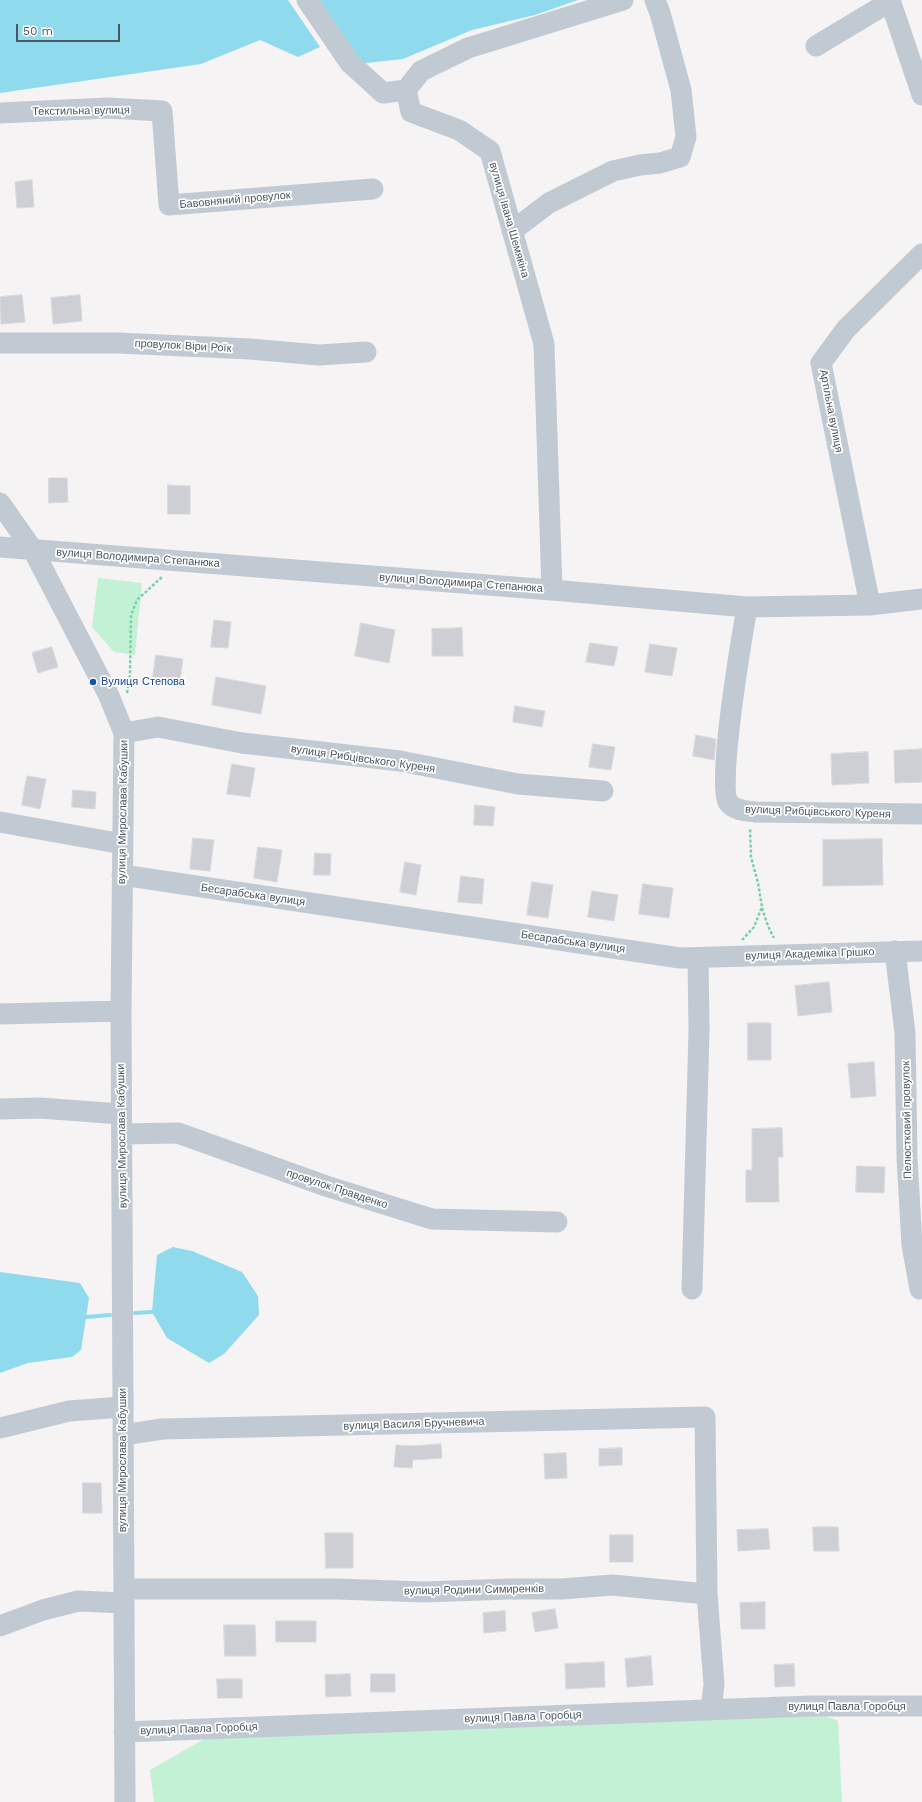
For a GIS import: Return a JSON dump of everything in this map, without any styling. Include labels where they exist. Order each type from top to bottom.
[{"type":"street","points":[[307,0],[350,62],[383,93],[406,90],[421,71],[468,48],[623,0]]},
{"type":"street","points":[[512,231],[549,203],[613,171],[640,165],[660,164],[680,157],[686,138],[681,90],[655,0]]},
{"type":"street","points":[[816,46],[891,1],[922,96]]},
{"type":"street","name":"вулиця Івана Шемякіна","points":[[406,90],[411,112],[459,130],[490,151],[544,344],[552,590]]},
{"type":"street","name":"Текстильна вулиця","points":[[0,113],[108,108],[162,110]]},
{"type":"street","name":"Бавовняний провулок","points":[[162,110],[169,205],[373,189]]},
{"type":"street","name":"Артільна вулиця","points":[[870,605],[821,363],[846,329],[922,254]]},
{"type":"street","name":"провулок Віри Роїк","points":[[0,343],[118,343],[250,349],[319,355],[366,352]]},
{"type":"street","name":"вулиця Мирослава Кабушки","points":[[0,502],[33,550],[109,696],[124,733],[121,1011],[125,1802]]},
{"type":"street","name":"вулиця Володимира Степанюка","points":[[0,547],[552,590],[747,607],[870,605],[922,599]]},
{"type":"street","name":"вулиця Рибцівського Куреня","points":[[747,607],[727,741],[726,791],[728,802],[737,809],[749,811],[922,814]]},
{"type":"street","name":"вулиця Рибцівського Куреня","points":[[124,733],[158,727],[242,743],[400,761],[518,784],[603,791]]},
{"type":"street","points":[[0,822],[123,844]]},
{"type":"street","name":"Бесарабська вулиця","points":[[122,875],[680,958],[698,958]]},
{"type":"street","name":"Пелюстковий провулок","points":[[895,951],[905,1033],[907,1158],[918,1254],[920,1289]]},
{"type":"street","name":"вулиця Академіка Грішко","points":[[698,958],[922,951]]},
{"type":"street","points":[[692,1289],[699,1030],[698,958]]},
{"type":"street","points":[[0,1014],[121,1011]]},
{"type":"street","name":"провулок Правденко","points":[[0,1109],[40,1108],[178,1133],[326,1186],[432,1219],[557,1222]]},
{"type":"street","points":[[0,1428],[69,1411],[123,1407]]},
{"type":"street","name":"вулиця Василя Бручневича","points":[[123,1435],[162,1429],[705,1417],[707,1594]]},
{"type":"street","name":"вулиця Родини Симиренків","points":[[0,1626],[43,1610],[78,1601],[124,1596],[337,1589],[424,1592],[510,1588],[562,1589],[612,1585],[707,1594]]},
{"type":"street","points":[[707,1594],[714,1684],[711,1710]]},
{"type":"street","name":"вулиця Павла Горобця","points":[[124,1732],[811,1706],[917,1706]]},
{"type":"path","points":[[126,696],[130,675],[132,615],[137,600],[179,561]]},
{"type":"path","points":[[749,811],[751,857],[758,883],[762,907],[768,926],[776,942],[793,955]]},
{"type":"path","points":[[727,957],[754,927],[762,907]]},
{"type":"green space","points":[[98,578],[142,583],[135,655],[114,652],[92,627]]},
{"type":"green space","points":[[812,1711],[838,1721],[842,1802],[154,1802],[150,1770],[206,1738]]},
{"type":"water","points":[[0,0],[288,0],[320,47],[298,57],[260,40],[201,64],[0,93]]},
{"type":"water","points":[[318,0],[578,0],[535,15],[472,30],[403,59],[357,64]]},
{"type":"water","points":[[173,1247],[192,1251],[242,1272],[258,1296],[259,1315],[224,1354],[209,1363],[167,1338],[152,1312],[157,1255]]},
{"type":"water","points":[[0,1272],[80,1283],[89,1298],[81,1350],[72,1357],[28,1363],[0,1373]]},
{"type":"building","points":[[32,180],[34,207],[17,208],[15,182]]},
{"type":"building","points":[[22,295],[25,322],[1,324],[0,297]]},
{"type":"building","points":[[80,295],[82,321],[53,324],[51,298]]},
{"type":"building","points":[[49,478],[67,478],[68,502],[49,503]]},
{"type":"building","points":[[168,485],[190,486],[190,514],[168,514]]},
{"type":"building","points":[[214,620],[231,622],[228,648],[211,647]]},
{"type":"building","points":[[361,623],[395,630],[389,663],[355,656]]},
{"type":"building","points":[[462,628],[463,656],[432,656],[432,629]]},
{"type":"building","points":[[590,643],[618,647],[614,666],[586,662]]},
{"type":"building","points":[[650,644],[677,648],[672,676],[645,672]]},
{"type":"building","points":[[52,647],[58,667],[38,673],[32,653]]},
{"type":"building","points":[[156,655],[183,659],[179,687],[152,683]]},
{"type":"building","points":[[216,677],[266,686],[261,714],[212,705]]},
{"type":"building","points":[[515,706],[545,711],[542,727],[513,722]]},
{"type":"building","points":[[696,735],[716,739],[714,760],[693,756]]},
{"type":"building","points":[[593,744],[615,747],[611,770],[589,767]]},
{"type":"building","points":[[922,749],[922,782],[895,783],[894,751]]},
{"type":"building","points":[[868,752],[869,783],[832,785],[831,754]]},
{"type":"building","points":[[232,764],[255,768],[250,797],[227,794]]},
{"type":"building","points":[[27,776],[46,779],[40,809],[22,805]]},
{"type":"building","points":[[73,790],[96,792],[95,809],[72,807]]},
{"type":"building","points":[[475,805],[495,807],[493,826],[474,825]]},
{"type":"building","points":[[193,838],[214,840],[210,871],[190,869]]},
{"type":"building","points":[[882,839],[883,885],[823,886],[823,840]]},
{"type":"building","points":[[258,847],[282,850],[277,882],[254,878]]},
{"type":"building","points":[[315,853],[331,854],[330,875],[314,875]]},
{"type":"building","points":[[405,862],[421,865],[416,895],[400,892]]},
{"type":"building","points":[[461,876],[484,879],[482,904],[458,902]]},
{"type":"building","points":[[532,882],[553,885],[548,918],[527,915]]},
{"type":"building","points":[[643,884],[673,888],[669,918],[639,914]]},
{"type":"building","points":[[592,891],[618,895],[614,921],[588,917]]},
{"type":"building","points":[[829,982],[832,1012],[798,1016],[795,986]]},
{"type":"building","points":[[748,1023],[771,1023],[771,1060],[748,1060]]},
{"type":"building","points":[[874,1062],[876,1096],[851,1098],[848,1064]]},
{"type":"building","points":[[782,1128],[783,1157],[778,1157],[779,1202],[746,1202],[746,1170],[752,1170],[752,1129]]},
{"type":"building","points":[[857,1166],[885,1167],[884,1193],[856,1192]]},
{"type":"building","points":[[441,1444],[442,1458],[413,1460],[412,1468],[394,1467],[396,1445],[414,1446]]},
{"type":"building","points":[[622,1448],[622,1465],[599,1466],[599,1449]]},
{"type":"building","points":[[566,1453],[567,1478],[545,1479],[544,1454]]},
{"type":"building","points":[[83,1483],[101,1483],[102,1513],[83,1513]]},
{"type":"building","points":[[813,1527],[838,1527],[839,1551],[814,1551]]},
{"type":"building","points":[[768,1529],[770,1549],[738,1551],[737,1530]]},
{"type":"building","points":[[325,1533],[353,1533],[353,1568],[326,1568]]},
{"type":"building","points":[[610,1535],[633,1535],[633,1562],[610,1562]]},
{"type":"building","points":[[765,1602],[765,1629],[741,1629],[740,1603]]},
{"type":"building","points":[[555,1609],[558,1628],[535,1632],[532,1613]]},
{"type":"building","points":[[505,1611],[506,1631],[484,1633],[483,1613]]},
{"type":"building","points":[[276,1621],[316,1621],[316,1642],[276,1642]]},
{"type":"building","points":[[224,1625],[255,1625],[256,1656],[225,1656]]},
{"type":"building","points":[[651,1656],[653,1685],[627,1687],[625,1659]]},
{"type":"building","points":[[604,1662],[605,1687],[566,1689],[565,1664]]},
{"type":"building","points":[[794,1664],[795,1686],[775,1687],[774,1665]]},
{"type":"building","points":[[350,1674],[351,1696],[326,1697],[325,1675]]},
{"type":"building","points":[[371,1674],[395,1674],[395,1692],[371,1692]]},
{"type":"building","points":[[217,1679],[242,1679],[242,1698],[218,1698]]},
{"type":"waterway","points":[[135,1313],[152,1312]]},
{"type":"waterway","points":[[86,1317],[110,1315]]},
{"type":"place","name":"Вулиця Степова","points":[[93,682]]}]
